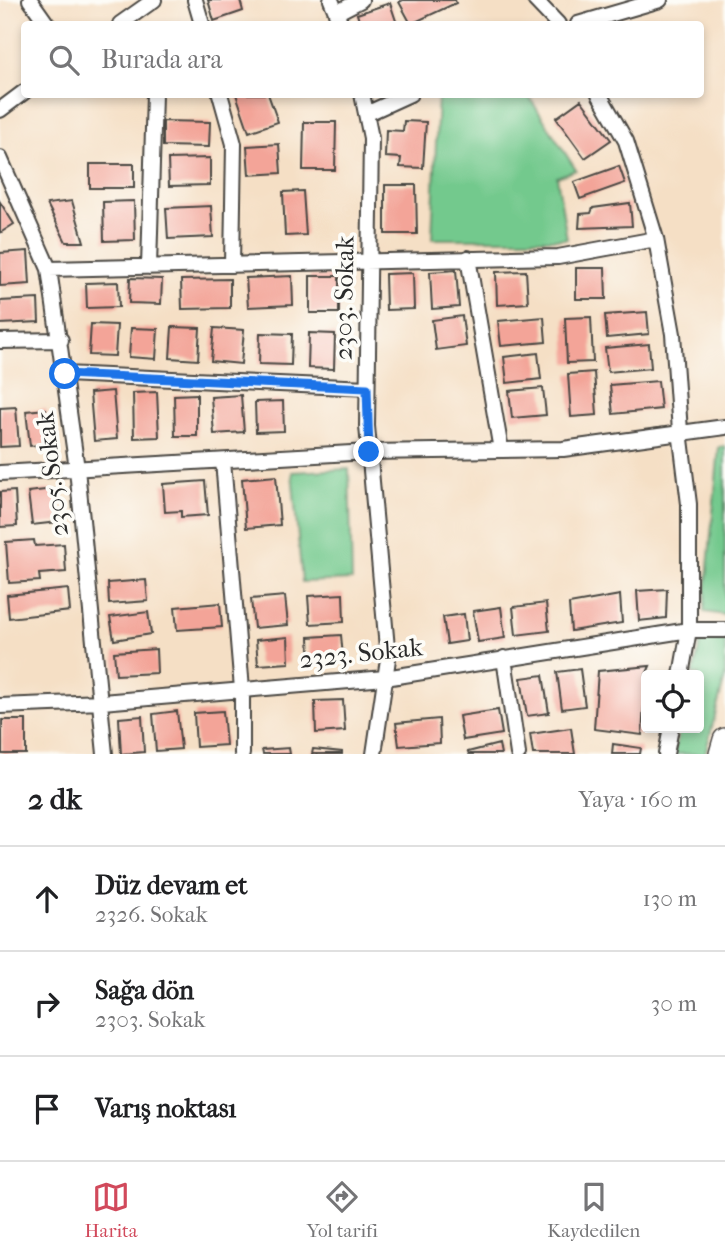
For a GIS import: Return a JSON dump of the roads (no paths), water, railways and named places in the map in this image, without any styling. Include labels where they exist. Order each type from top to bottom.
[{"type":"highway","points":[[721,754],[725,740]]},
{"type":"street","points":[[30,0],[45,21]]},
{"type":"street","points":[[124,21],[154,0]]},
{"type":"street","points":[[195,0],[201,21]]},
{"type":"street","points":[[336,12],[361,0]]},
{"type":"street","points":[[535,0],[555,21]]},
{"type":"street","points":[[588,21],[660,0]]},
{"type":"street","points":[[0,110],[21,94]]},
{"type":"street","points":[[149,267],[155,98]]},
{"type":"street","points":[[221,98],[234,144],[232,265]]},
{"type":"street","name":"2303. Sokak","points":[[363,98],[371,138],[367,388],[369,452],[388,659],[374,754]]},
{"type":"street","points":[[366,114],[401,98]]},
{"type":"street","points":[[601,98],[625,141],[656,239],[673,334],[680,431],[689,504],[689,630],[682,670]]},
{"type":"street","name":"2305. Sokak","points":[[0,158],[49,269],[77,469],[106,754]]},
{"type":"street","points":[[49,269],[369,259],[558,257],[656,239]]},
{"type":"street","points":[[468,258],[501,450]]},
{"type":"street","points":[[0,341],[61,340]]},
{"type":"street","points":[[65,374],[367,388]]},
{"type":"street","points":[[0,474],[369,452],[563,449],[725,427]]},
{"type":"street","points":[[223,461],[242,689],[242,754]]},
{"type":"street","name":"2323. Sokak","points":[[0,706],[102,702],[385,678],[689,630],[725,630]]},
{"type":"street","points":[[504,658],[518,754]]},
{"type":"street","points":[[666,754],[670,733]]}]
